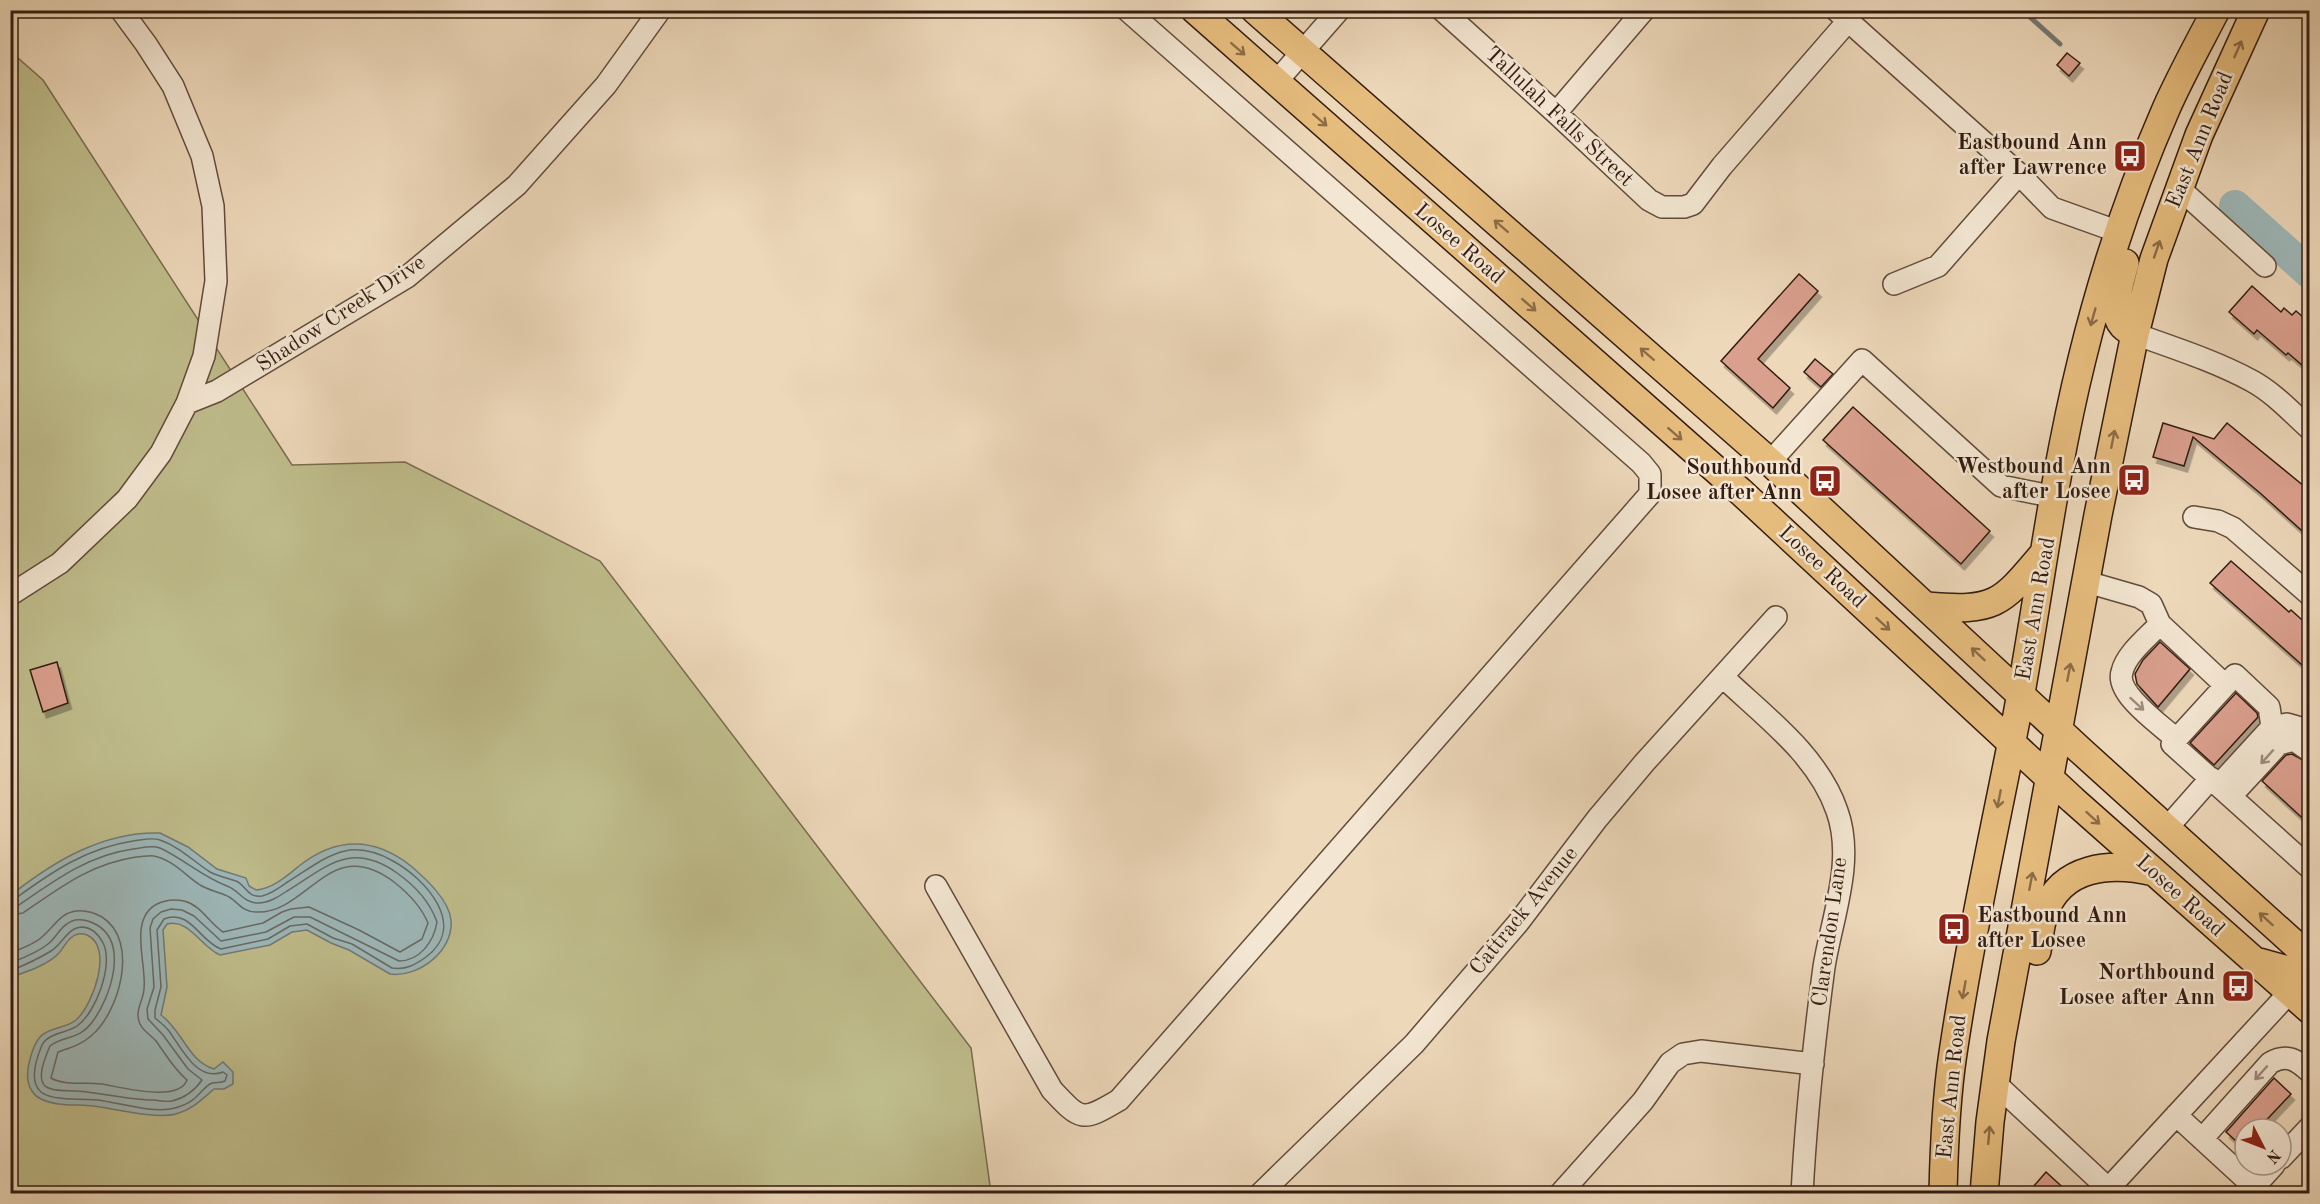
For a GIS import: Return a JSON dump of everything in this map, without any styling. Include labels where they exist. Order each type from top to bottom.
[{"type":"main road","name":"Losee Road","points":[[1195,10],[1740,491],[2252,961],[2295,972],[2299,989]]},
{"type":"main road","name":"Losee Road","points":[[1255,10],[1770,462],[2059,730],[2310,958]]},
{"type":"main road","name":"East Ann Road","points":[[1942,1194],[1952,1055],[1979,903],[2012,742],[2081,360],[2131,194],[2166,109],[2216,10]]},
{"type":"main road","name":"East Ann Road","points":[[1984,1194],[2001,1041],[2086,582],[2135,334],[2154,259],[2179,188],[2199,135],[2256,10]]},
{"type":"main road","points":[[2135,334],[2122,325],[2117,315],[2118,297],[2133,227],[2166,109]]},
{"type":"main road","points":[[1927,606],[1962,609],[1995,602],[2017,585],[2046,551]]},
{"type":"main road","points":[[2001,1041],[2026,1010],[2044,914],[2059,889],[2081,874],[2107,867],[2130,867],[2154,872]]},
{"type":"main road","points":[[2299,989],[2310,1010]]},
{"type":"street","points":[[10,595],[60,563],[127,499],[160,453],[187,403],[204,356],[216,281],[213,206],[202,156],[173,86],[121,10]]},
{"type":"street","name":"Shadow Creek Drive","points":[[187,403],[217,391],[291,349],[416,270],[517,185],[606,85],[660,10]]},
{"type":"street","points":[[936,886],[1052,1090],[1074,1113],[1092,1116],[1119,1100],[1650,494],[1650,474],[1641,463],[1127,10]]},
{"type":"street","points":[[1276,82],[1339,10]]},
{"type":"street","name":"Tallulah Falls Street","points":[[1442,10],[1556,112],[1649,200],[1662,207],[1684,207],[1693,204],[1842,16]]},
{"type":"street","points":[[1556,112],[1644,10]]},
{"type":"street","points":[[1842,16],[2019,174],[2052,208],[2119,232]]},
{"type":"street","points":[[1894,284],[1938,266],[2019,174]]},
{"type":"street","points":[[2179,188],[2265,266]]},
{"type":"street","points":[[2135,334],[2219,365],[2253,381],[2310,429]]},
{"type":"street","points":[[1770,462],[1862,360],[2001,486],[2055,497]]},
{"type":"street","points":[[2194,517],[2218,521],[2233,528],[2310,595]]},
{"type":"street","points":[[2086,582],[2139,597],[2151,604],[2160,624],[2226,685]]},
{"type":"street","name":"Cattrack Avenue","points":[[1260,1194],[1414,1044],[1518,922],[1611,803],[1693,707],[1723,677],[1776,616]]},
{"type":"street","points":[[2160,624],[2128,659],[2121,672],[2121,683],[2126,694],[2176,739]]},
{"type":"street","points":[[2272,728],[2269,708],[2235,675],[2172,744],[2310,868]]},
{"type":"street","name":"Clarendon Lane","points":[[1723,677],[1803,755],[1820,777],[1837,811],[1842,840],[1841,878],[1825,965],[1813,1064],[1802,1194]]},
{"type":"street","points":[[2220,787],[2272,728],[2287,724],[2301,728],[2310,736]]},
{"type":"street","points":[[2167,828],[2279,744],[2294,740],[2310,751]]},
{"type":"street","points":[[1995,1083],[2111,1191],[2176,1115],[2299,989]]},
{"type":"street","points":[[1560,1194],[1643,1101],[1670,1063],[1683,1054],[1701,1051],[1813,1064]]},
{"type":"street","points":[[2202,1139],[2270,1063],[2278,1058],[2288,1057],[2298,1061],[2310,1072]]},
{"type":"street","points":[[2176,1115],[2258,1190],[2266,1177]]},
{"type":"street","points":[[2293,1145],[2310,1127]]},
{"type":"shaded area","points":[[10,51],[43,80],[292,465],[405,462],[600,561],[971,1048],[991,1193],[11,1193]]},
{"type":"water","points":[[160,833],[188,847],[217,869],[246,878],[249,886],[256,890],[273,885],[313,856],[327,850],[355,844],[383,850],[411,866],[430,884],[446,905],[451,920],[447,942],[432,960],[422,967],[412,972],[390,974],[349,950],[307,930],[292,932],[270,945],[220,955],[182,925],[167,924],[163,930],[167,987],[161,1015],[191,1052],[205,1065],[214,1069],[223,1062],[233,1072],[233,1084],[224,1089],[214,1089],[187,1110],[168,1115],[138,1114],[92,1106],[48,1102],[41,1099],[32,1092],[28,1081],[32,1052],[40,1037],[72,1023],[82,1013],[89,1002],[98,976],[99,951],[95,941],[87,935],[78,934],[49,961],[11,977],[11,895],[27,882],[81,850],[119,837]]},
{"type":"building","points":[[2067,53],[2080,63],[2069,76],[2057,65]]},
{"type":"building","points":[[1799,274],[1818,291],[1758,359],[1790,388],[1773,408],[1721,361]]},
{"type":"building","points":[[2252,286],[2281,312],[2284,308],[2292,315],[2296,311],[2310,323],[2310,372],[2257,330],[2254,334],[2229,312]]},
{"type":"building","points":[[1815,359],[1833,374],[1821,387],[1804,372]]},
{"type":"building","points":[[1853,407],[1990,531],[1961,564],[1823,440]]},
{"type":"building","points":[[2163,423],[2214,439],[2227,423],[2310,491],[2310,538],[2193,437],[2184,466],[2153,457]]},
{"type":"building","points":[[2231,561],[2289,612],[2291,610],[2310,627],[2310,672],[2210,583]]},
{"type":"building","points":[[2160,642],[2190,669],[2158,707],[2137,684],[2135,674],[2143,660]]},
{"type":"building","points":[[57,662],[68,703],[43,712],[30,670]]},
{"type":"building","points":[[2236,693],[2257,713],[2258,717],[2214,765],[2190,743]]},
{"type":"building","points":[[2292,754],[2310,764],[2310,825],[2262,781],[2286,755]]},
{"type":"building","points":[[2274,1078],[2291,1094],[2269,1117],[2239,1117]]},
{"type":"building","points":[[2233,1124],[2233,1138],[2226,1132]]},
{"type":"building","points":[[2046,1172],[2070,1194],[2027,1194]]},
{"type":"waterway","points":[[2022,10],[2060,44]]},
{"type":"waterway","points":[[2235,206],[2310,273]]},
{"type":"place","name":"Eastbound Ann after Lawrence","points":[[2130,156]]},
{"type":"place","name":"Westbound Ann after Losee","points":[[2134,480]]},
{"type":"place","name":"Southbound Losee after Ann","points":[[1825,481]]},
{"type":"place","name":"Eastbound Ann after Losee","points":[[1954,929]]},
{"type":"place","name":"Northbound Losee after Ann","points":[[2238,986]]}]
